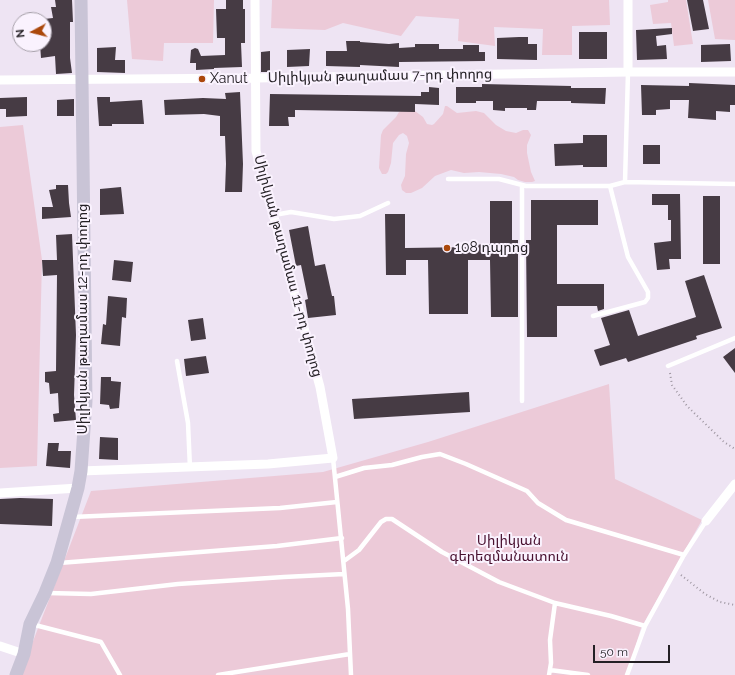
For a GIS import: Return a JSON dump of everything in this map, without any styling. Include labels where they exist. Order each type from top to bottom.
[{"type":"main road","name":"Սիլիկյան թաղամաս 12-րդ փողոց","points":[[16,675],[24,654],[30,624],[57,563],[78,488],[81,471],[86,401],[81,0]]},
{"type":"street","name":"Սիլիկյան թաղամաս 11-րդ փողոց","points":[[255,0],[256,151],[320,387],[333,458]]},
{"type":"street","points":[[628,0],[628,72]]},
{"type":"street","name":"Սիլիկյան թաղամաս 7-րդ փողոց","points":[[0,80],[735,72]]},
{"type":"street","points":[[81,471],[268,464],[333,458]]},
{"type":"street","points":[[706,521],[735,484]]},
{"type":"street","points":[[0,493],[78,488]]},
{"type":"street","points":[[0,646],[24,654]]},
{"type":"lane","points":[[625,182],[628,72]]},
{"type":"lane","points":[[448,179],[500,179],[526,186],[610,186],[625,182],[735,184]]},
{"type":"lane","points":[[522,185],[522,401]]},
{"type":"lane","points":[[594,316],[645,302],[648,298],[648,292],[628,257],[610,186]]},
{"type":"lane","points":[[274,215],[291,212],[334,219],[360,216],[388,203]]},
{"type":"lane","points":[[668,366],[735,338]]},
{"type":"lane","points":[[177,362],[188,423],[190,468]]},
{"type":"lane","points":[[335,477],[364,468],[392,465],[440,454],[527,491],[538,503],[566,520],[684,555]]},
{"type":"lane","points":[[333,458],[348,609],[351,675]]},
{"type":"lane","points":[[70,517],[280,508],[337,502]]},
{"type":"lane","points":[[344,561],[359,550],[381,522],[386,519],[392,519],[442,552],[498,582],[555,603],[611,616],[645,626]]},
{"type":"lane","points":[[627,675],[645,626],[684,555],[706,521]]},
{"type":"lane","points":[[57,563],[269,546],[342,538]]},
{"type":"lane","points":[[45,593],[91,594],[185,584],[344,574]]},
{"type":"lane","points":[[555,603],[550,640],[550,672],[588,675]]},
{"type":"lane","points":[[30,624],[101,642],[120,675]]},
{"type":"lane","points":[[218,675],[350,654]]},
{"type":"path","points":[[668,366],[672,385],[687,406],[724,442],[735,449]]},
{"type":"path","points":[[676,571],[705,594],[720,602],[735,605]]},
{"type":"green space","points":[[127,0],[214,0],[213,43],[164,43],[163,61],[132,59]]},
{"type":"green space","points":[[272,0],[609,0],[610,25],[572,26],[572,55],[542,55],[543,29],[494,27],[495,46],[458,41],[459,19],[416,16],[401,36],[343,23],[325,30],[271,28]]},
{"type":"green space","points":[[668,0],[686,0],[693,44],[674,46],[671,23],[653,24],[650,5],[668,2]]},
{"type":"green space","points":[[708,0],[735,0],[735,40],[715,39]]},
{"type":"green space","points":[[445,106],[457,113],[476,111],[484,113],[496,125],[506,131],[516,133],[523,130],[528,130],[531,135],[527,145],[527,153],[531,172],[535,181],[525,182],[514,177],[501,174],[479,172],[464,173],[451,170],[435,176],[422,188],[411,193],[406,193],[402,190],[401,185],[405,176],[406,154],[409,143],[407,136],[403,133],[399,135],[393,143],[391,163],[388,172],[386,174],[382,174],[379,168],[381,135],[383,130],[399,112],[404,110],[415,111],[423,117],[427,124],[432,125],[443,114]]},
{"type":"green space","points":[[23,125],[42,260],[37,466],[0,468],[0,127]]},
{"type":"green space","name":"Սիլիկյան գերեզմանատուն","points":[[609,384],[615,479],[702,520],[641,628],[627,675],[20,675],[91,491],[323,472],[428,442]]},
{"type":"building","points":[[55,0],[72,0],[73,22],[70,22],[70,58],[72,73],[56,74],[55,56],[41,58],[41,52],[52,52],[53,18],[51,7],[56,7]]},
{"type":"building","points":[[226,0],[243,0],[243,9],[245,9],[245,43],[241,43],[242,67],[196,70],[196,63],[190,63],[191,50],[195,48],[198,49],[201,56],[225,55],[225,38],[217,38],[216,9],[226,9]]},
{"type":"building","points":[[687,0],[703,0],[709,29],[693,31]]},
{"type":"building","points":[[672,28],[672,34],[656,36],[657,46],[666,45],[667,59],[637,60],[636,30]]},
{"type":"building","points":[[579,32],[607,32],[607,59],[579,59]]},
{"type":"building","points":[[528,37],[528,44],[537,44],[537,60],[497,59],[497,38]]},
{"type":"building","points":[[346,41],[389,44],[399,43],[399,48],[415,47],[415,44],[439,44],[439,49],[463,49],[463,45],[479,45],[479,52],[485,52],[485,61],[399,62],[399,67],[360,65],[360,67],[326,66],[326,51],[347,51]]},
{"type":"building","points":[[730,44],[731,61],[701,62],[701,45]]},
{"type":"building","points":[[116,47],[115,60],[125,60],[125,73],[97,72],[97,48]]},
{"type":"building","points":[[310,49],[309,66],[287,67],[287,50]]},
{"type":"building","points":[[270,51],[270,72],[261,72],[261,52]]},
{"type":"building","points":[[689,83],[735,85],[735,105],[730,105],[730,112],[716,111],[716,120],[688,118],[689,100],[670,100],[670,109],[656,110],[656,115],[642,115],[641,85],[689,86]]},
{"type":"building","points":[[482,84],[606,88],[605,104],[571,103],[571,101],[537,101],[536,110],[527,110],[527,108],[505,108],[505,111],[493,110],[493,101],[456,103],[456,87],[482,87]]},
{"type":"building","points":[[429,87],[439,88],[439,105],[415,104],[415,112],[295,110],[295,117],[288,117],[289,126],[269,126],[270,94],[421,96],[421,92],[429,92]]},
{"type":"building","points":[[240,92],[243,164],[242,192],[225,192],[225,136],[220,136],[220,116],[204,114],[165,115],[164,100],[203,98],[226,99],[225,93]]},
{"type":"building","points":[[27,97],[27,116],[6,117],[6,109],[0,109],[0,98]]},
{"type":"building","points":[[97,97],[110,97],[110,102],[142,100],[144,124],[112,124],[112,126],[99,126]]},
{"type":"building","points":[[74,99],[74,116],[57,116],[57,100]]},
{"type":"building","points":[[583,135],[607,135],[607,167],[583,167],[583,165],[555,166],[554,144],[583,143]]},
{"type":"building","points":[[643,145],[660,145],[660,164],[643,164]]},
{"type":"building","points":[[56,185],[68,185],[71,217],[42,219],[42,207],[53,207],[49,190],[56,189]]},
{"type":"building","points":[[121,187],[124,214],[100,215],[100,189]]},
{"type":"building","points":[[652,194],[680,194],[681,259],[669,259],[670,269],[657,270],[654,243],[671,241],[671,220],[668,220],[668,205],[652,205]]},
{"type":"building","points":[[703,196],[720,196],[720,264],[703,264]]},
{"type":"building","points":[[531,200],[598,200],[598,225],[557,225],[557,284],[604,284],[604,309],[598,311],[597,306],[557,306],[557,337],[527,337],[526,240],[531,240]]},
{"type":"building","points":[[490,201],[512,201],[512,240],[518,240],[518,317],[491,317],[490,260],[468,260],[468,314],[429,314],[428,260],[406,260],[406,275],[386,275],[385,214],[405,214],[405,248],[473,247],[472,245],[490,244]]},
{"type":"building","points":[[308,226],[315,266],[325,264],[332,296],[334,296],[336,315],[308,318],[305,300],[308,299],[301,265],[296,266],[289,230]]},
{"type":"building","points":[[72,234],[76,335],[74,395],[76,420],[54,422],[53,414],[59,413],[58,393],[50,394],[49,383],[45,382],[45,372],[56,371],[57,275],[43,276],[42,260],[57,260],[56,235]]},
{"type":"building","points":[[114,260],[133,262],[131,282],[112,280]]},
{"type":"building","points":[[704,275],[722,328],[696,336],[697,339],[628,362],[626,358],[600,366],[594,350],[610,345],[601,318],[629,310],[638,336],[696,317],[685,281]]},
{"type":"building","points":[[108,296],[127,298],[126,318],[122,317],[120,346],[101,344],[103,324],[106,325]]},
{"type":"building","points":[[203,318],[206,339],[191,341],[188,320]]},
{"type":"building","points":[[735,348],[735,373],[723,357]]},
{"type":"building","points":[[206,356],[209,373],[186,376],[184,359]]},
{"type":"building","points":[[101,377],[111,377],[111,381],[121,382],[119,408],[110,409],[109,405],[100,404]]},
{"type":"building","points":[[469,392],[470,412],[354,419],[352,399]]},
{"type":"building","points":[[100,437],[118,438],[118,460],[99,459]]},
{"type":"building","points":[[48,443],[59,443],[58,451],[71,451],[70,468],[46,466]]},
{"type":"building","points":[[0,499],[53,499],[52,526],[0,524]]},
{"type":"place","name":"Xanut","points":[[202,79]]},
{"type":"place","name":"108 դպրոց","points":[[447,248]]}]
